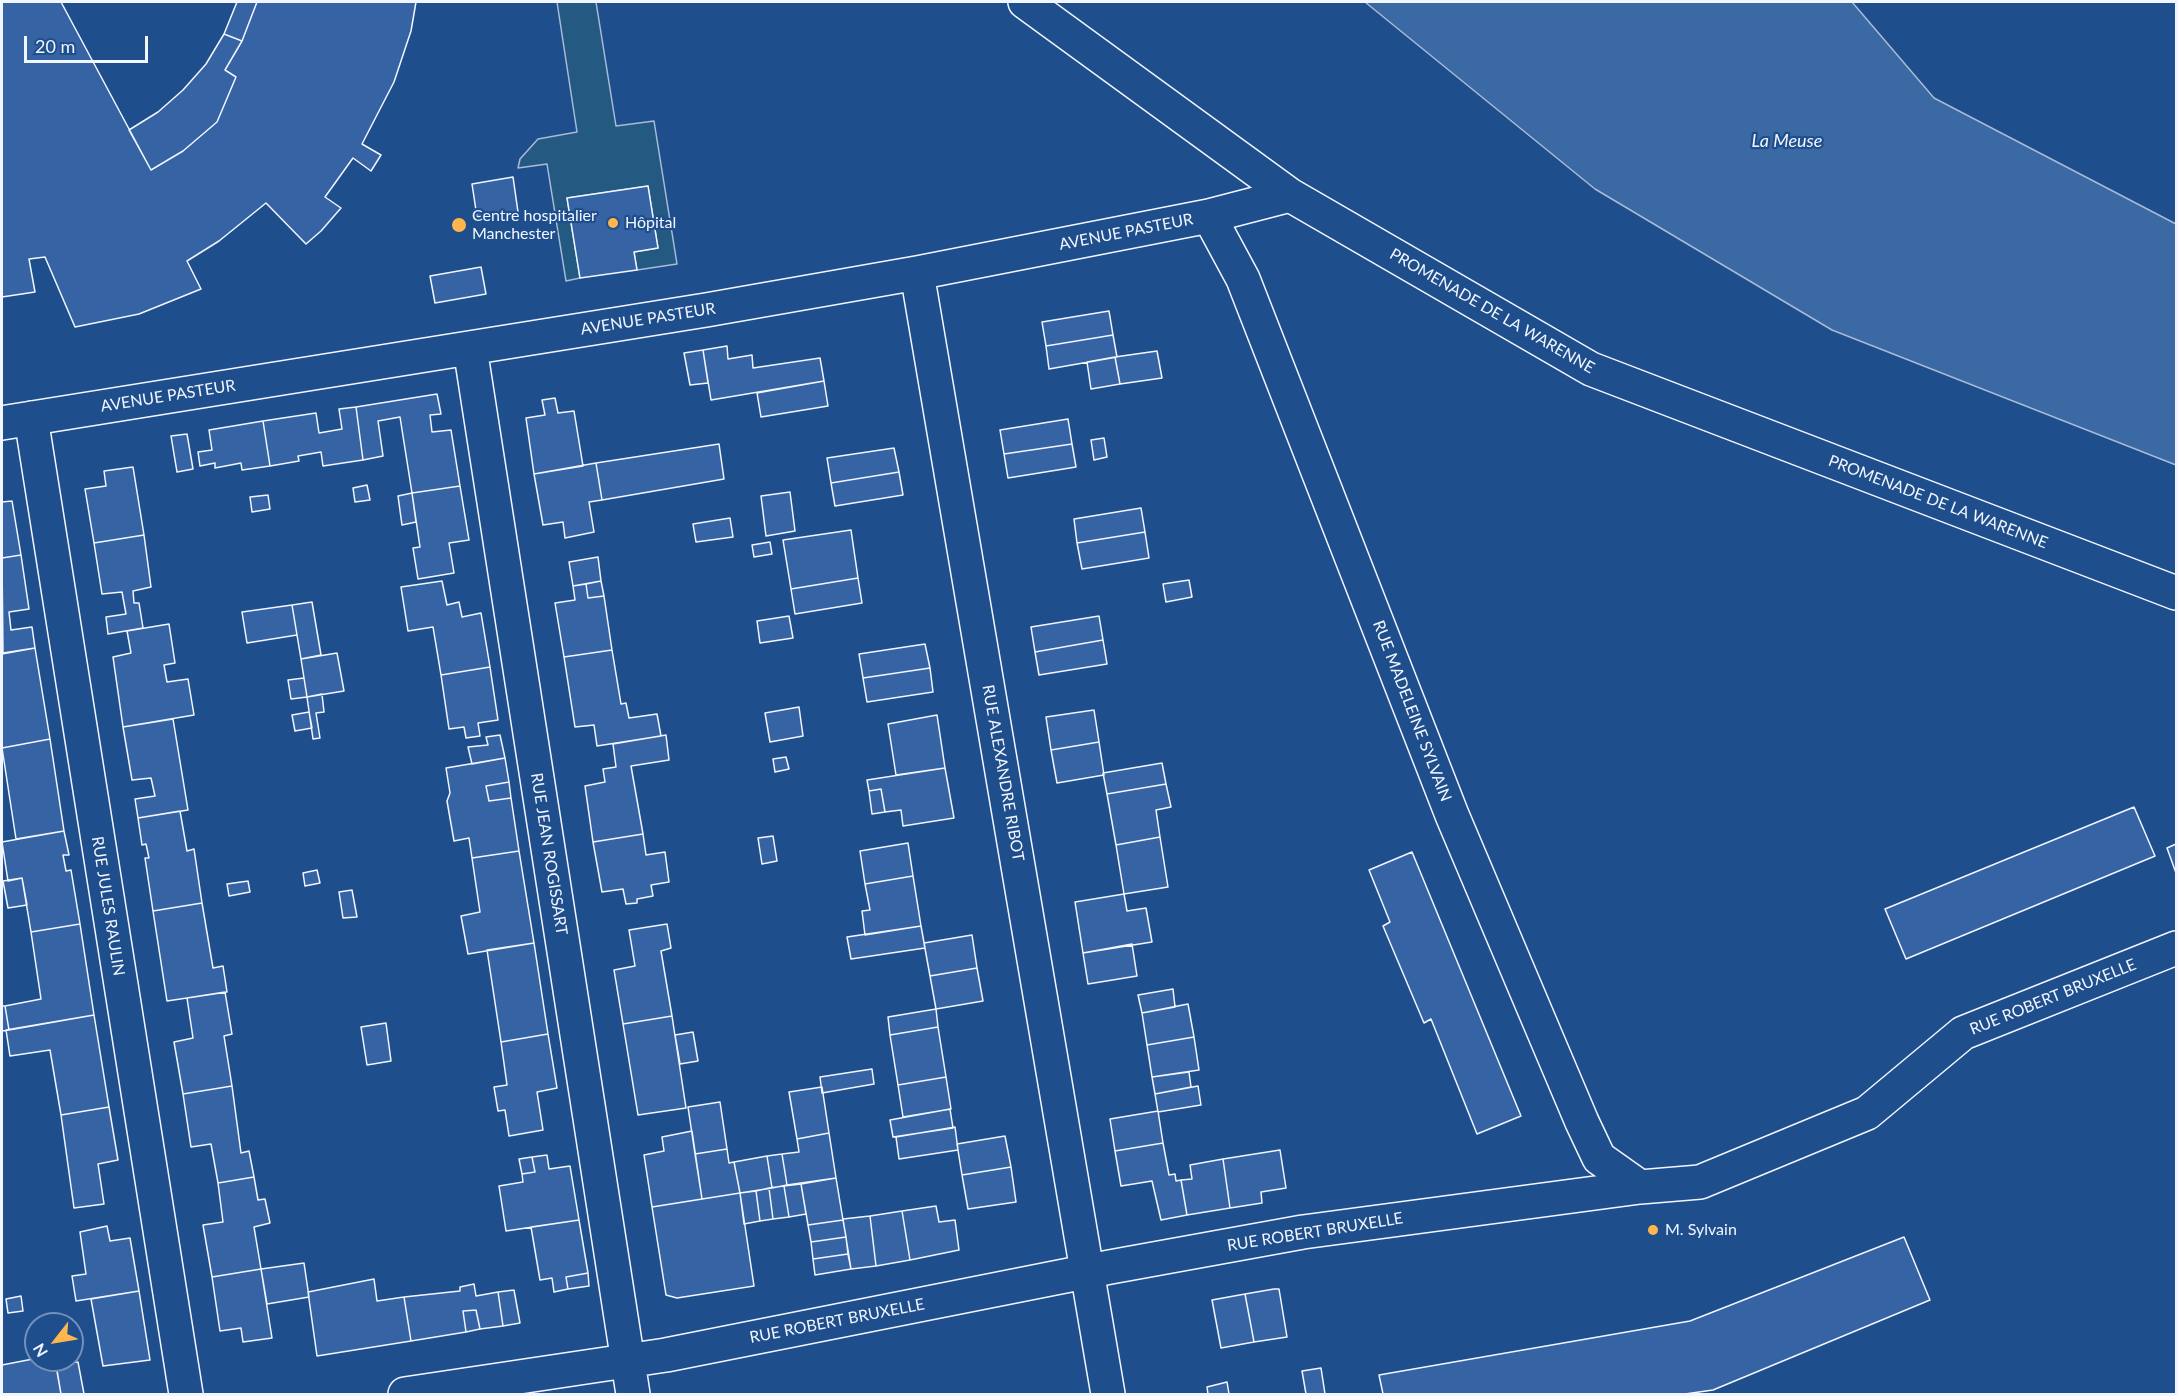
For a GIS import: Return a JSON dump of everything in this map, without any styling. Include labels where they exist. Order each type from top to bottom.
[{"type":"street","name":"PROMENADE DE LA WARENNE","points":[[1025,2],[1290,195],[1591,369],[2176,593]]},
{"type":"street","name":"AVENUE PASTEUR","points":[[16,421],[917,273],[1209,216],[1290,195]]},
{"type":"street","name":"RUE MADELEINE SYLVAIN","points":[[1209,216],[1243,279],[1452,815],[1582,1122],[1599,1158],[1640,1187]]},
{"type":"street","name":"RUE ALEXANDRE RIBOT","points":[[917,273],[1108,1395]]},
{"type":"street","name":"RUE JEAN ROGISSART","points":[[470,348],[633,1395]]},
{"type":"street","name":"RUE JULES RAULIN","points":[[16,421],[186,1395]]},
{"type":"street","name":"RUE ROBERT BRUXELLE","points":[[405,1395],[628,1361],[1303,1232],[1640,1187],[1700,1182],[1867,1113],[1963,1033],[2176,948]]},
{"type":"shaded area","points":[[557,2],[596,2],[616,126],[654,121],[677,264],[637,270],[634,252],[658,248],[648,186],[567,198],[580,278],[566,281],[547,164],[518,168],[520,159],[538,139],[577,132]]},
{"type":"water","name":"La Meuse","points":[[1365,2],[1852,2],[1934,98],[2176,224],[2176,465],[1832,330],[1595,189]]},
{"type":"building","points":[[2,2],[61,2],[151,170],[183,151],[217,122],[236,77],[225,70],[242,41],[257,2],[416,2],[411,31],[394,82],[362,144],[381,155],[371,171],[353,158],[325,197],[341,208],[321,231],[306,244],[266,203],[219,241],[187,261],[201,289],[139,314],[75,327],[45,257],[29,259],[35,292],[2,297]]},
{"type":"building","points":[[237,2],[257,2],[242,41],[224,34]]},
{"type":"building","points":[[224,34],[242,41],[225,70],[236,77],[217,122],[183,151],[151,170],[129,130],[158,112],[183,90],[206,64]]},
{"type":"building","points":[[513,177],[518,212],[477,217],[472,184]]},
{"type":"building","name":"Hôpital","points":[[648,186],[658,248],[634,252],[637,270],[580,278],[567,198]]},
{"type":"building","points":[[481,267],[486,294],[435,303],[430,276]]},
{"type":"building","points":[[1109,311],[1113,335],[1046,346],[1042,322]]},
{"type":"building","points":[[1113,335],[1117,357],[1049,369],[1046,346]]},
{"type":"building","points":[[727,346],[728,359],[752,355],[753,368],[820,358],[824,381],[711,400],[703,350]]},
{"type":"building","points":[[703,350],[708,383],[690,385],[684,353]]},
{"type":"building","points":[[1157,351],[1162,378],[1120,384],[1115,357]]},
{"type":"building","points":[[1115,357],[1120,384],[1091,389],[1087,362]]},
{"type":"building","points":[[824,381],[828,406],[761,417],[757,393]]},
{"type":"building","points":[[437,394],[441,414],[430,415],[432,432],[451,430],[460,486],[412,493],[400,417],[378,421],[383,456],[363,460],[356,407]]},
{"type":"building","points":[[555,398],[558,413],[574,411],[583,466],[534,474],[526,418],[545,415],[542,400]]},
{"type":"building","points":[[356,407],[363,460],[323,466],[321,452],[298,456],[299,461],[270,466],[263,421],[316,413],[319,433],[342,429],[339,409]]},
{"type":"building","points":[[1068,419],[1072,444],[1004,454],[1000,430]]},
{"type":"building","points":[[263,421],[270,466],[242,470],[241,463],[215,468],[215,463],[200,466],[198,452],[212,450],[209,430]]},
{"type":"building","points":[[187,434],[193,469],[177,472],[171,436]]},
{"type":"building","points":[[1104,438],[1107,457],[1094,460],[1091,440]]},
{"type":"building","points":[[719,444],[724,479],[602,500],[596,463]]},
{"type":"building","points":[[1072,444],[1076,467],[1008,478],[1004,454]]},
{"type":"building","points":[[894,448],[899,472],[831,483],[827,458]]},
{"type":"building","points":[[596,463],[602,500],[589,502],[594,532],[565,538],[563,522],[543,525],[534,474]]},
{"type":"building","points":[[133,467],[144,535],[94,543],[85,489],[106,486],[104,471]]},
{"type":"building","points":[[899,472],[903,495],[835,506],[831,483]]},
{"type":"building","points":[[367,485],[370,500],[355,502],[353,488]]},
{"type":"building","points":[[460,486],[469,540],[449,543],[454,573],[418,579],[413,548],[420,547],[412,493]]},
{"type":"building","points":[[790,492],[795,531],[766,536],[761,496]]},
{"type":"building","points":[[412,493],[416,522],[402,525],[398,496]]},
{"type":"building","points":[[268,495],[270,509],[252,512],[250,497]]},
{"type":"building","points":[[12,501],[21,555],[2,558],[2,502]]},
{"type":"building","points":[[1141,508],[1145,532],[1077,543],[1074,519]]},
{"type":"building","points":[[730,518],[733,537],[696,542],[693,524]]},
{"type":"building","points":[[851,530],[858,578],[791,589],[783,540]]},
{"type":"building","points":[[1145,532],[1149,558],[1082,569],[1077,543]]},
{"type":"building","points":[[144,535],[151,587],[133,591],[134,603],[139,603],[143,628],[108,634],[106,617],[126,614],[122,592],[102,594],[94,543]]},
{"type":"building","points":[[770,542],[772,554],[754,557],[752,545]]},
{"type":"building","points":[[21,555],[29,609],[9,612],[11,630],[32,627],[35,648],[3,653],[2,558]]},
{"type":"building","points":[[598,557],[601,581],[573,586],[569,562]]},
{"type":"building","points":[[858,578],[862,603],[795,614],[791,589]]},
{"type":"building","points":[[1189,580],[1192,597],[1166,602],[1163,584]]},
{"type":"building","points":[[442,581],[447,605],[459,602],[462,617],[481,613],[490,667],[441,675],[433,627],[408,631],[401,587]]},
{"type":"building","points":[[601,581],[604,596],[588,598],[586,584]]},
{"type":"building","points":[[586,584],[588,598],[604,596],[612,650],[564,657],[555,603],[575,600],[573,586]]},
{"type":"building","points":[[312,602],[321,655],[301,659],[292,605]]},
{"type":"building","points":[[292,605],[297,635],[247,643],[242,612]]},
{"type":"building","points":[[789,616],[793,638],[760,643],[757,621]]},
{"type":"building","points":[[1099,616],[1103,640],[1035,652],[1031,627]]},
{"type":"building","points":[[169,624],[175,663],[164,665],[167,682],[188,679],[194,715],[123,727],[113,657],[131,653],[127,631]]},
{"type":"building","points":[[1103,640],[1107,664],[1039,675],[1035,652]]},
{"type":"building","points":[[925,644],[930,668],[863,678],[859,654]]},
{"type":"building","points":[[35,648],[50,739],[2,748],[2,654]]},
{"type":"building","points":[[612,650],[621,704],[626,703],[629,718],[657,714],[661,736],[597,746],[594,725],[575,727],[564,657]]},
{"type":"building","points":[[337,653],[344,691],[307,697],[301,659]]},
{"type":"building","points":[[490,667],[498,720],[478,723],[480,736],[466,738],[464,727],[449,729],[441,675]]},
{"type":"building","points":[[930,668],[933,692],[867,702],[863,678]]},
{"type":"building","points":[[304,678],[307,697],[291,699],[288,680]]},
{"type":"building","points":[[322,694],[324,712],[316,713],[320,738],[313,739],[307,697]]},
{"type":"building","points":[[799,707],[803,736],[770,742],[765,713]]},
{"type":"building","points":[[1094,710],[1099,742],[1051,750],[1046,717]]},
{"type":"building","points":[[309,712],[312,728],[295,731],[292,715]]},
{"type":"building","points":[[937,715],[945,768],[896,775],[888,724]]},
{"type":"building","points":[[173,719],[188,810],[138,818],[135,799],[155,796],[151,778],[132,780],[123,727]]},
{"type":"building","points":[[500,735],[505,758],[472,764],[468,747],[488,745],[486,737]]},
{"type":"building","points":[[666,735],[669,760],[631,766],[643,834],[593,842],[585,786],[605,782],[603,769],[616,767],[613,744]]},
{"type":"building","points":[[50,739],[64,831],[16,839],[2,748]]},
{"type":"building","points":[[1099,742],[1104,775],[1057,783],[1051,750]]},
{"type":"building","points":[[786,757],[789,769],[775,772],[773,759]]},
{"type":"building","points":[[505,758],[509,782],[486,786],[489,801],[511,798],[519,851],[472,858],[469,838],[454,841],[447,801],[450,793],[446,768]]},
{"type":"building","points":[[1162,763],[1166,784],[1107,794],[1103,773]]},
{"type":"building","points":[[945,768],[954,818],[903,826],[901,810],[885,812],[881,789],[869,791],[867,780]]},
{"type":"building","points":[[509,782],[511,798],[489,801],[486,786]]},
{"type":"building","points":[[1166,784],[1171,807],[1156,810],[1160,837],[1116,845],[1107,794]]},
{"type":"building","points":[[881,789],[885,812],[872,814],[869,791]]},
{"type":"building","points":[[2134,807],[2155,856],[1906,959],[1885,909]]},
{"type":"building","points":[[180,811],[187,851],[194,849],[202,903],[153,911],[145,858],[149,858],[146,844],[142,845],[138,818]]},
{"type":"building","points":[[64,831],[69,855],[63,855],[66,871],[71,870],[80,924],[31,932],[22,878],[8,881],[2,842]]},
{"type":"building","points":[[643,834],[646,855],[665,852],[669,882],[651,885],[653,896],[637,899],[637,903],[626,904],[623,889],[602,892],[593,842]]},
{"type":"building","points":[[773,836],[777,861],[762,864],[758,838]]},
{"type":"building","points":[[1160,837],[1168,887],[1124,894],[1116,845]]},
{"type":"building","points":[[908,843],[913,876],[865,884],[860,851]]},
{"type":"building","points":[[2176,844],[2176,873],[2167,848]]},
{"type":"building","points":[[519,851],[534,943],[468,954],[461,916],[480,912],[472,858]]},
{"type":"building","points":[[1412,852],[1521,1116],[1477,1134],[1431,1019],[1424,1023],[1383,926],[1390,922],[1369,870]]},
{"type":"building","points":[[317,870],[320,883],[305,886],[303,873]]},
{"type":"building","points":[[913,876],[921,926],[865,935],[862,911],[870,910],[865,884]]},
{"type":"building","points":[[22,878],[27,905],[8,908],[3,881]]},
{"type":"building","points":[[248,881],[250,892],[229,896],[227,884]]},
{"type":"building","points":[[352,890],[357,917],[343,918],[339,892]]},
{"type":"building","points":[[1124,894],[1127,911],[1146,908],[1152,942],[1083,953],[1075,902]]},
{"type":"building","points":[[202,903],[213,968],[223,966],[227,992],[167,1001],[153,911]]},
{"type":"building","points":[[80,924],[94,1015],[9,1030],[5,1006],[41,999],[31,932]]},
{"type":"building","points":[[667,924],[671,948],[661,951],[672,1016],[623,1024],[614,970],[635,966],[629,930]]},
{"type":"building","points":[[921,926],[925,948],[851,959],[847,937]]},
{"type":"building","points":[[972,935],[977,968],[930,976],[924,943]]},
{"type":"building","points":[[534,943],[548,1034],[501,1042],[487,950]]},
{"type":"building","points":[[1132,944],[1137,976],[1088,984],[1083,953]]},
{"type":"building","points":[[977,968],[983,1001],[936,1009],[930,976]]},
{"type":"building","points":[[1173,989],[1175,1007],[1142,1013],[1138,995]]},
{"type":"building","points":[[225,992],[232,1034],[224,1036],[232,1086],[183,1094],[174,1042],[193,1038],[187,998]]},
{"type":"building","points":[[1188,1004],[1194,1037],[1147,1045],[1142,1013]]},
{"type":"building","points":[[2,1006],[5,1006],[9,1030],[2,1031]]},
{"type":"building","points":[[936,1009],[938,1027],[890,1035],[888,1017]]},
{"type":"building","points":[[94,1015],[109,1107],[61,1115],[50,1050],[10,1056],[6,1030]]},
{"type":"building","points":[[672,1016],[686,1108],[638,1115],[623,1024]]},
{"type":"building","points":[[386,1023],[391,1061],[367,1065],[361,1027]]},
{"type":"building","points":[[938,1027],[946,1077],[898,1085],[890,1035]]},
{"type":"building","points":[[693,1032],[698,1061],[680,1064],[675,1035]]},
{"type":"building","points":[[548,1034],[557,1088],[537,1092],[543,1130],[509,1136],[505,1110],[498,1111],[494,1087],[507,1085],[501,1042]]},
{"type":"building","points":[[1194,1037],[1199,1070],[1152,1077],[1147,1045]]},
{"type":"building","points":[[872,1069],[874,1084],[822,1093],[820,1077]]},
{"type":"building","points":[[1189,1072],[1191,1087],[1155,1094],[1152,1077]]},
{"type":"building","points":[[946,1077],[951,1109],[903,1117],[898,1085]]},
{"type":"building","points":[[232,1086],[241,1153],[249,1151],[254,1177],[218,1183],[211,1144],[191,1147],[183,1094]]},
{"type":"building","points":[[1198,1086],[1201,1105],[1158,1112],[1155,1094]]},
{"type":"building","points":[[822,1087],[829,1133],[797,1139],[789,1092]]},
{"type":"building","points":[[720,1102],[727,1149],[695,1154],[688,1107]]},
{"type":"building","points":[[109,1107],[118,1160],[98,1164],[104,1204],[74,1208],[61,1115]]},
{"type":"building","points":[[950,1109],[953,1128],[893,1137],[890,1120]]},
{"type":"building","points":[[1158,1111],[1163,1143],[1115,1151],[1110,1119]]},
{"type":"building","points":[[955,1127],[958,1150],[899,1159],[896,1137]]},
{"type":"building","points":[[692,1131],[702,1199],[652,1207],[644,1155],[664,1151],[662,1137]]},
{"type":"building","points":[[829,1133],[836,1178],[787,1185],[782,1154],[799,1152],[797,1139]]},
{"type":"building","points":[[1005,1136],[1011,1167],[962,1175],[957,1144]]},
{"type":"building","points":[[1163,1143],[1169,1175],[1175,1174],[1176,1181],[1181,1180],[1187,1215],[1161,1220],[1152,1181],[1121,1186],[1115,1151]]},
{"type":"building","points":[[727,1149],[729,1163],[734,1162],[740,1193],[702,1199],[695,1154]]},
{"type":"building","points":[[1280,1150],[1286,1188],[1261,1192],[1262,1203],[1230,1208],[1223,1159]]},
{"type":"building","points":[[782,1154],[787,1185],[772,1188],[767,1156]]},
{"type":"building","points":[[547,1155],[549,1169],[570,1166],[579,1220],[506,1231],[499,1186],[523,1182],[522,1174],[535,1172],[532,1157]]},
{"type":"building","points":[[767,1156],[772,1188],[740,1193],[734,1162]]},
{"type":"building","points":[[532,1157],[535,1172],[522,1174],[519,1159]]},
{"type":"building","points":[[1223,1159],[1230,1208],[1187,1215],[1181,1180],[1192,1179],[1190,1165]]},
{"type":"building","points":[[1011,1167],[1016,1202],[968,1209],[962,1175]]},
{"type":"building","points":[[254,1177],[258,1200],[265,1199],[270,1223],[254,1227],[261,1269],[212,1277],[203,1225],[223,1222],[218,1183]]},
{"type":"building","points":[[836,1178],[843,1220],[808,1225],[801,1184]]},
{"type":"building","points":[[801,1184],[806,1214],[789,1217],[784,1186]]},
{"type":"building","points":[[784,1186],[789,1217],[773,1219],[769,1188]]},
{"type":"building","points":[[769,1188],[773,1219],[760,1221],[756,1191]]},
{"type":"building","points":[[756,1191],[760,1221],[744,1224],[740,1193]]},
{"type":"building","points":[[740,1193],[754,1286],[677,1298],[666,1295],[652,1207]]},
{"type":"building","points":[[936,1206],[939,1222],[955,1220],[959,1250],[910,1260],[902,1211]]},
{"type":"building","points":[[902,1211],[910,1260],[876,1266],[870,1216]]},
{"type":"building","points":[[870,1216],[876,1266],[851,1269],[843,1219]]},
{"type":"building","points":[[579,1220],[588,1273],[566,1277],[568,1289],[554,1292],[552,1278],[540,1280],[531,1227]]},
{"type":"building","points":[[843,1220],[846,1237],[811,1242],[808,1225]]},
{"type":"building","points":[[107,1226],[110,1241],[130,1238],[139,1291],[76,1301],[72,1276],[86,1274],[80,1232]]},
{"type":"building","points":[[846,1237],[848,1254],[813,1259],[811,1242]]},
{"type":"building","points":[[1904,1237],[1930,1300],[1713,1390],[1685,1394],[1383,1394],[1379,1375],[1690,1321]]},
{"type":"building","points":[[848,1254],[851,1269],[815,1275],[813,1259]]},
{"type":"building","points":[[304,1263],[309,1297],[267,1304],[261,1269]]},
{"type":"building","points":[[261,1269],[272,1338],[243,1342],[241,1328],[220,1331],[212,1277]]},
{"type":"building","points":[[588,1273],[589,1286],[568,1289],[566,1277]]},
{"type":"building","points":[[374,1279],[377,1301],[404,1297],[411,1341],[317,1356],[308,1292]]},
{"type":"building","points":[[474,1284],[476,1296],[498,1292],[503,1326],[480,1329],[476,1310],[463,1311],[466,1332],[411,1341],[404,1297],[460,1291],[460,1287]]},
{"type":"building","points":[[1279,1289],[1287,1337],[1254,1342],[1245,1294]]},
{"type":"building","points":[[514,1290],[520,1323],[503,1326],[498,1292]]},
{"type":"building","points":[[139,1291],[150,1360],[103,1366],[91,1299]]},
{"type":"building","points":[[1245,1294],[1254,1342],[1221,1348],[1212,1300]]},
{"type":"building","points":[[21,1296],[23,1311],[8,1313],[6,1299]]},
{"type":"building","points":[[476,1310],[480,1329],[466,1332],[463,1311]]},
{"type":"building","points":[[24,1361],[24,1372],[57,1372],[61,1394],[2,1394],[2,1365]]},
{"type":"building","points":[[1321,1368],[1325,1394],[1306,1394],[1302,1371]]},
{"type":"building","points":[[57,1372],[80,1372],[84,1394],[61,1394]]},
{"type":"building","points":[[1227,1382],[1229,1394],[1208,1394],[1207,1387]]},
{"type":"place","name":"Hôpital","points":[[613,223]]},
{"type":"place","name":"Centre hospitalier Manchester","points":[[459,225]]},
{"type":"place","name":"M. Sylvain","points":[[1653,1230]]}]
